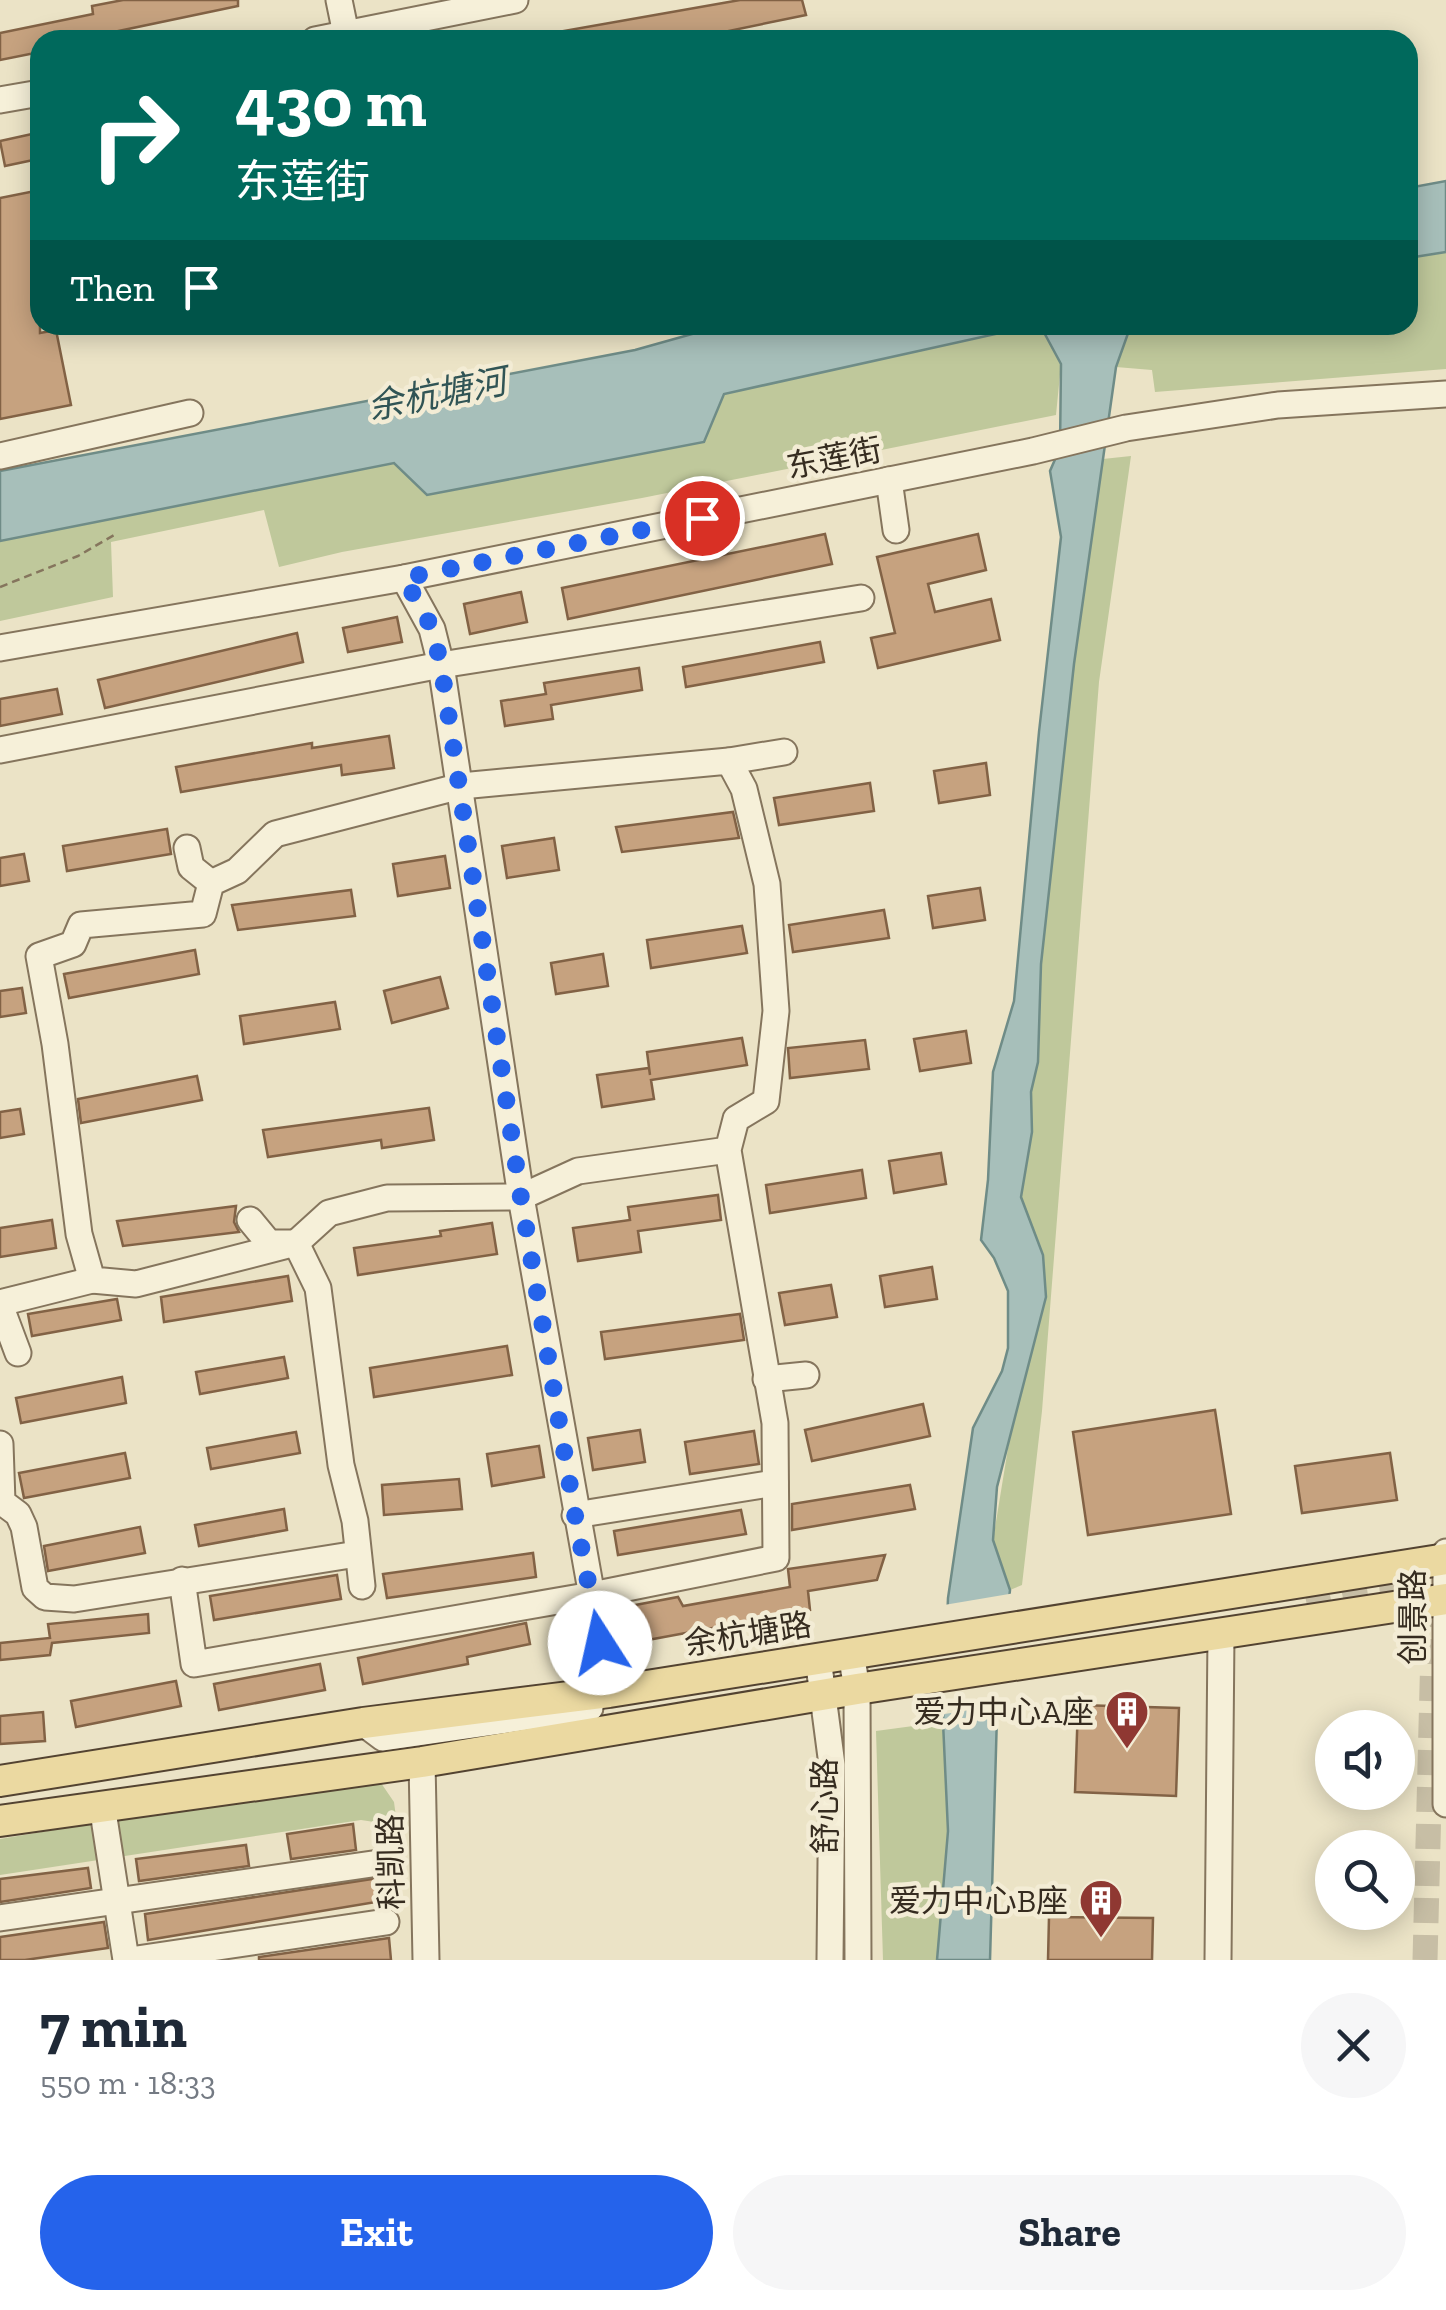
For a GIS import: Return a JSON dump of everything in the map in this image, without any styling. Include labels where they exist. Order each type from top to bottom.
[{"type":"main road","name":"余杭塘路","points":[[0,1781],[363,1723],[609,1692],[1446,1556]]},
{"type":"main road","points":[[0,1821],[422,1762],[825,1694],[1445,1599]]},
{"type":"street","points":[[340,0],[345,30]]},
{"type":"street","points":[[366,30],[516,0]]},
{"type":"street","points":[[0,100],[30,95]]},
{"type":"street","name":"东莲街","points":[[0,648],[404,578],[1126,428],[1278,405],[1446,394]]},
{"type":"street","points":[[0,456],[190,413]]},
{"type":"street","points":[[889,480],[896,530]]},
{"type":"street","points":[[404,578],[432,628],[441,665],[521,1198],[609,1692]]},
{"type":"street","points":[[0,750],[441,665],[861,598]]},
{"type":"street","points":[[211,883],[237,871],[274,834],[461,786],[784,752]]},
{"type":"street","points":[[182,1580],[194,1664],[592,1595],[776,1558],[775,1423],[728,1150],[736,1119],[766,1101],[776,1011],[767,884],[744,789],[729,760]]},
{"type":"street","points":[[188,848],[191,867],[211,883]]},
{"type":"street","points":[[92,1280],[79,1234],[56,1044],[38,956],[73,944],[81,925],[203,914],[211,883]]},
{"type":"street","points":[[18,1352],[0,1304],[92,1280],[136,1284],[296,1243],[329,1213],[387,1198],[521,1198],[578,1171],[728,1150]]},
{"type":"street","points":[[250,1220],[269,1243],[296,1243]]},
{"type":"street","points":[[296,1243],[318,1288],[341,1465],[355,1521],[362,1586]]},
{"type":"street","points":[[766,1379],[806,1375]]},
{"type":"street","points":[[0,1444],[2,1502],[18,1514],[24,1527],[35,1588],[45,1597],[74,1599],[357,1554]]},
{"type":"street","points":[[575,1515],[775,1483]]},
{"type":"street","name":"创景路","points":[[1446,1556],[1446,1804]]},
{"type":"street","points":[[1218,1960],[1220,1634]]},
{"type":"street","name":"舒心路","points":[[851,1653],[858,1689],[858,1960]]},
{"type":"street","name":"舒心路","points":[[818,1658],[832,1765],[830,1960]]},
{"type":"street","points":[[355,1771],[386,1756],[709,1695],[383,1738],[363,1723]]},
{"type":"street","name":"科凯路","points":[[422,1762],[426,1960]]},
{"type":"street","points":[[102,1805],[128,1960],[386,1922]]},
{"type":"street","points":[[0,1918],[380,1862]]},
{"type":"path","points":[[0,587],[78,556],[116,534]]},
{"type":"green space","points":[[1446,252],[1446,369],[1155,392],[1152,370],[1116,367],[1127,335],[1418,335],[1418,256]]},
{"type":"green space","points":[[991,335],[1045,335],[1061,364],[1056,415],[279,567],[264,510],[111,542],[113,597],[0,621],[0,541],[724,394]]},
{"type":"green space","points":[[1131,456],[1099,682],[1042,1411],[1022,1585],[1010,1590],[993,1540],[1011,1430],[1046,1297],[1043,1255],[1021,1197],[1032,1132],[1031,1092],[1038,1062],[1041,964],[1053,846],[1103,459]]},
{"type":"green space","points":[[943,1722],[948,1831],[937,1960],[883,1960],[876,1731]]},
{"type":"green space","points":[[381,1783],[394,1802],[399,1840],[381,1823],[361,1820],[0,1875],[0,1839]]},
{"type":"water","points":[[1446,181],[1446,252],[1418,256],[1418,186]]},
{"type":"water","name":"余杭塘河","points":[[688,335],[991,335],[724,394],[704,442],[427,495],[394,463],[0,541],[0,471],[635,350]]},
{"type":"water","points":[[1045,335],[1127,335],[1116,367],[1074,664],[1041,964],[1038,1062],[1031,1092],[1032,1132],[1021,1197],[1043,1255],[1046,1297],[997,1487],[993,1540],[1010,1590],[997,1715],[990,1960],[937,1960],[948,1831],[943,1722],[948,1598],[973,1428],[1002,1371],[1008,1348],[1008,1291],[994,1258],[981,1240],[993,1072],[1014,1001],[1061,537],[1050,471],[1060,448],[1061,364]]},
{"type":"pier","points":[[1015,1593],[1003,1705],[938,1715],[944,1605]]},
{"type":"building","points":[[123,0],[238,0],[238,6],[123,30],[30,30],[30,54],[0,60],[0,33],[93,14],[92,6]]},
{"type":"building","points":[[740,0],[802,0],[806,15],[733,30],[569,30]]},
{"type":"building","points":[[30,134],[30,161],[5,166],[0,141]]},
{"type":"building","points":[[30,192],[30,335],[57,335],[71,405],[0,419],[0,198]]},
{"type":"building","points":[[825,534],[832,564],[568,619],[562,588]]},
{"type":"building","points":[[978,534],[986,570],[928,584],[935,612],[991,599],[1000,640],[878,668],[871,638],[895,633],[877,557]]},
{"type":"building","points":[[521,592],[527,622],[470,634],[464,604]]},
{"type":"building","points":[[397,617],[402,642],[348,652],[343,628]]},
{"type":"building","points":[[297,633],[303,662],[105,708],[98,680]]},
{"type":"building","points":[[820,642],[824,662],[686,687],[683,667]]},
{"type":"building","points":[[639,668],[642,690],[551,705],[553,719],[505,726],[501,701],[546,694],[544,683]]},
{"type":"building","points":[[57,689],[62,714],[0,726],[0,699]]},
{"type":"building","points":[[389,736],[394,768],[342,775],[341,765],[181,792],[176,767],[312,743],[312,748]]},
{"type":"building","points":[[986,763],[990,795],[939,803],[934,771]]},
{"type":"building","points":[[870,783],[874,811],[779,825],[774,798]]},
{"type":"building","points":[[733,812],[739,838],[622,852],[616,827]]},
{"type":"building","points":[[167,829],[171,854],[67,871],[63,846]]},
{"type":"building","points":[[554,838],[559,870],[507,878],[502,846]]},
{"type":"building","points":[[24,854],[29,881],[0,886],[0,858]]},
{"type":"building","points":[[445,856],[450,888],[398,896],[393,864]]},
{"type":"building","points":[[980,888],[985,920],[933,928],[928,896]]},
{"type":"building","points":[[351,890],[355,916],[238,930],[232,905]]},
{"type":"building","points":[[884,910],[889,938],[793,952],[789,925]]},
{"type":"building","points":[[742,926],[747,953],[651,968],[647,940]]},
{"type":"building","points":[[195,950],[199,974],[69,998],[64,974]]},
{"type":"building","points":[[603,954],[608,986],[556,994],[551,963]]},
{"type":"building","points":[[440,977],[448,1008],[392,1023],[384,991]]},
{"type":"building","points":[[22,988],[26,1013],[0,1017],[0,991]]},
{"type":"building","points":[[335,1002],[340,1029],[244,1044],[240,1016]]},
{"type":"building","points":[[966,1031],[971,1063],[920,1071],[914,1039]]},
{"type":"building","points":[[742,1038],[747,1065],[651,1080],[654,1099],[602,1107],[597,1075],[649,1068],[650,1075],[647,1052]]},
{"type":"building","points":[[865,1040],[869,1069],[790,1078],[788,1048]]},
{"type":"building","points":[[197,1076],[202,1100],[81,1123],[78,1099]]},
{"type":"building","points":[[429,1108],[434,1140],[382,1148],[381,1140],[268,1157],[263,1130]]},
{"type":"building","points":[[20,1109],[24,1134],[0,1138],[0,1112]]},
{"type":"building","points":[[941,1153],[946,1184],[894,1193],[889,1161]]},
{"type":"building","points":[[862,1170],[866,1198],[770,1213],[766,1185]]},
{"type":"building","points":[[718,1195],[721,1220],[638,1231],[641,1252],[578,1261],[573,1228],[630,1220],[628,1207]]},
{"type":"building","points":[[236,1206],[234,1222],[239,1232],[123,1246],[117,1221]]},
{"type":"building","points":[[52,1220],[56,1248],[0,1257],[0,1228]]},
{"type":"building","points":[[492,1223],[497,1254],[358,1275],[354,1248],[441,1236],[440,1231]]},
{"type":"building","points":[[932,1267],[937,1299],[885,1307],[880,1276]]},
{"type":"building","points":[[288,1276],[292,1301],[164,1322],[161,1297]]},
{"type":"building","points":[[831,1285],[837,1317],[785,1325],[779,1293]]},
{"type":"building","points":[[117,1299],[121,1320],[32,1336],[28,1314]]},
{"type":"building","points":[[740,1314],[744,1340],[605,1359],[601,1332]]},
{"type":"building","points":[[507,1346],[512,1375],[374,1397],[370,1368]]},
{"type":"building","points":[[284,1357],[288,1378],[200,1394],[196,1372]]},
{"type":"building","points":[[122,1377],[126,1403],[21,1423],[16,1398]]},
{"type":"building","points":[[923,1404],[930,1436],[812,1461],[805,1430]]},
{"type":"building","points":[[1215,1410],[1231,1514],[1088,1535],[1073,1432]]},
{"type":"building","points":[[640,1430],[645,1462],[593,1470],[588,1438]]},
{"type":"building","points":[[754,1431],[759,1464],[690,1474],[685,1442]]},
{"type":"building","points":[[296,1432],[300,1453],[211,1469],[207,1448]]},
{"type":"building","points":[[539,1446],[544,1477],[492,1486],[487,1454]]},
{"type":"building","points":[[125,1453],[130,1478],[24,1498],[19,1473]]},
{"type":"building","points":[[1390,1453],[1397,1500],[1302,1513],[1295,1466]]},
{"type":"building","points":[[459,1479],[462,1509],[384,1515],[382,1485]]},
{"type":"building","points":[[910,1485],[915,1509],[792,1530],[792,1504]]},
{"type":"building","points":[[284,1509],[287,1530],[199,1546],[195,1525]]},
{"type":"building","points":[[741,1510],[746,1534],[618,1555],[614,1531]]},
{"type":"building","points":[[140,1527],[145,1553],[48,1571],[44,1546]]},
{"type":"building","points":[[533,1553],[536,1577],[387,1598],[383,1574]]},
{"type":"building","points":[[885,1555],[877,1580],[808,1591],[810,1610],[637,1642],[630,1606],[678,1597],[683,1606],[790,1587],[788,1569]]},
{"type":"building","points":[[337,1575],[341,1599],[214,1620],[210,1596]]},
{"type":"building","points":[[148,1614],[149,1633],[52,1643],[50,1655],[0,1660],[0,1643],[50,1638],[48,1624]]},
{"type":"building","points":[[526,1623],[530,1644],[467,1657],[468,1664],[363,1684],[358,1658]]},
{"type":"building","points":[[320,1664],[325,1690],[219,1710],[214,1684]]},
{"type":"building","points":[[176,1681],[181,1706],[76,1727],[71,1701]]},
{"type":"building","name":"爱力中心A座","points":[[1078,1705],[1179,1708],[1176,1796],[1075,1792]]},
{"type":"building","points":[[43,1712],[45,1741],[0,1744],[0,1716]]},
{"type":"building","points":[[353,1824],[356,1850],[291,1859],[287,1834]]},
{"type":"building","points":[[246,1845],[249,1866],[139,1881],[136,1859]]},
{"type":"building","points":[[88,1868],[91,1888],[0,1902],[0,1879]]},
{"type":"building","points":[[385,1877],[388,1900],[148,1940],[145,1914]]},
{"type":"building","name":"爱力中心B座","points":[[1049,1917],[1153,1918],[1152,1960],[1048,1960]]},
{"type":"building","points":[[104,1922],[108,1948],[0,1960],[0,1937]]},
{"type":"building","points":[[389,1938],[391,1960],[259,1960],[259,1957]]},
{"type":"tunnel","points":[[1307,1606],[1384,1592],[1413,1594],[1423,1600]]},
{"type":"tunnel","points":[[1425,1960],[1434,1610],[1441,1603]]},
{"type":"place","name":"爱力中心A座","points":[[1127,1750]]},
{"type":"place","name":"爱力中心B座","points":[[1101,1939]]},
{"type":"route","points":[[600,1643],[521,1198],[441,665],[432,628],[404,578],[702,518]]}]
